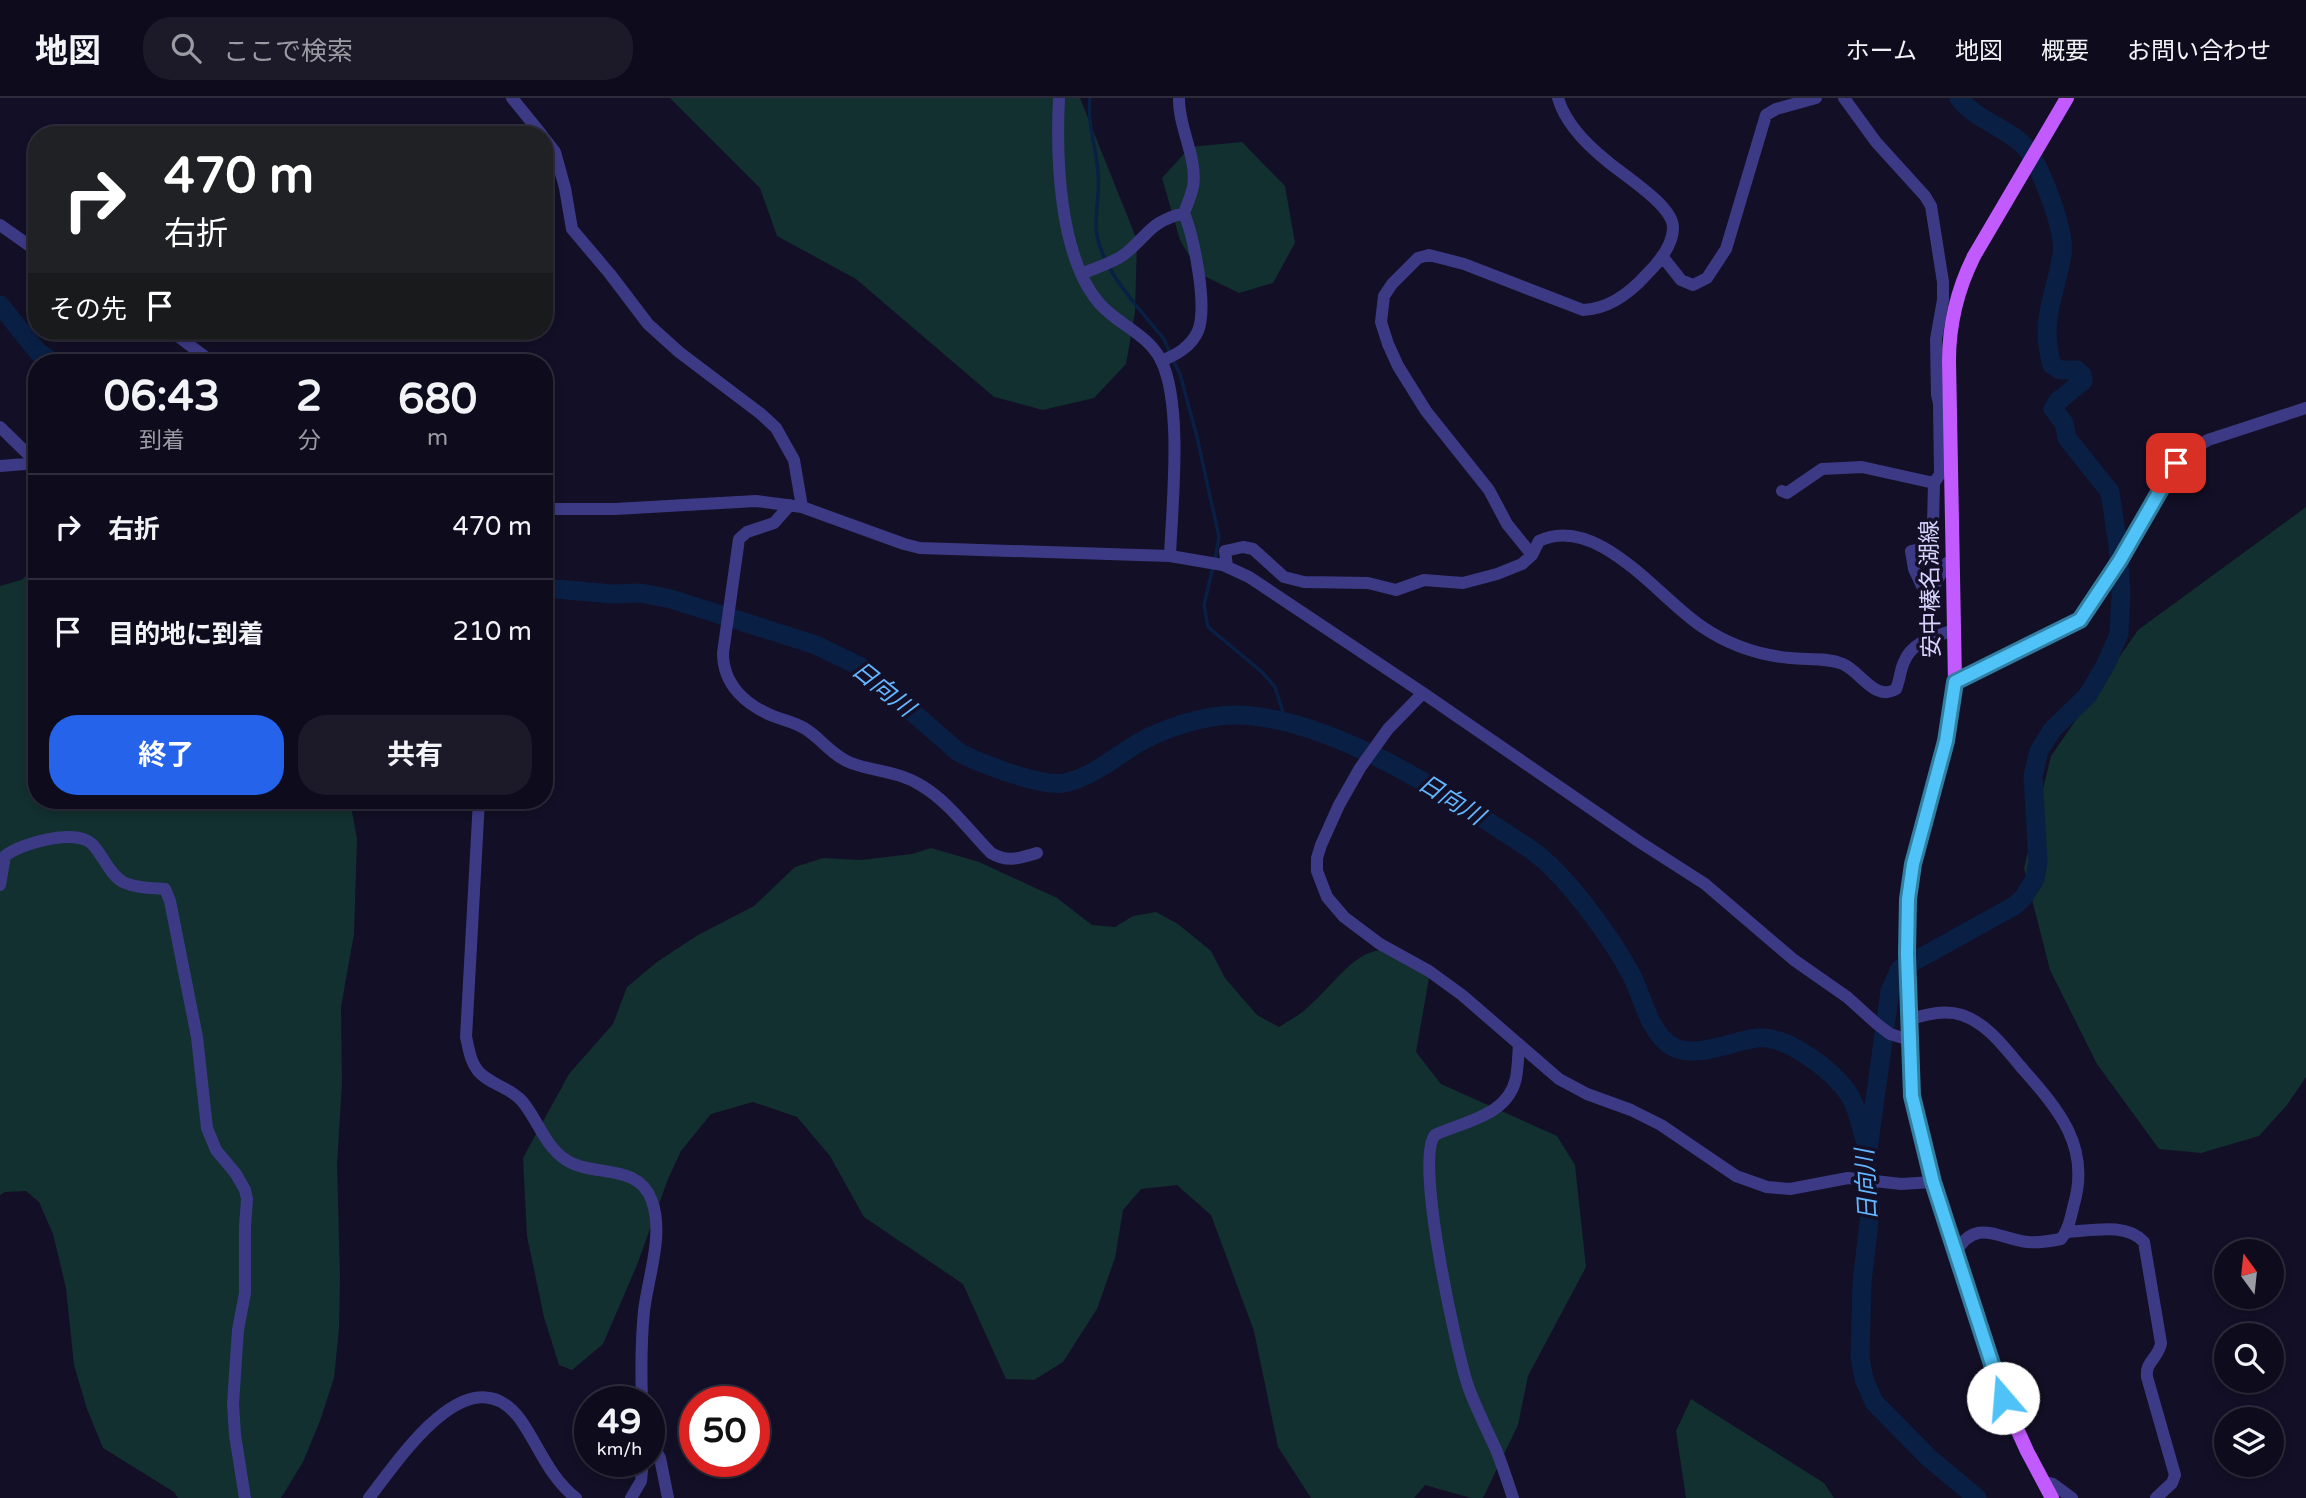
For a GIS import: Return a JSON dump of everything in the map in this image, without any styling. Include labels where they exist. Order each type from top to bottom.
[{"type":"main road","name":"安中榛名湖線","points":[[2052,1498],[2010,1417],[1933,1182],[1914,1110],[1907,954],[1908,899],[1913,864],[1946,741],[1955,682],[1953,561],[1945,404],[1949,338],[1962,281],[2067,98]]},
{"type":"street","points":[[512,98],[535,126]]},
{"type":"street","points":[[1059,98],[1063,198],[1072,253],[1081,274],[1101,305],[1144,338],[1161,361],[1167,381],[1173,424],[1170,556]]},
{"type":"street","points":[[1161,361],[1185,348],[1198,332],[1200,323],[1198,268],[1192,233],[1184,213],[1194,185],[1179,98]]},
{"type":"street","points":[[1532,555],[1507,524],[1489,490],[1426,411],[1398,366],[1381,322],[1384,296],[1392,284],[1418,258],[1429,255],[1464,264],[1583,310],[1611,304],[1632,289],[1662,256],[1674,231],[1672,219],[1651,197],[1606,161],[1584,139],[1568,120],[1558,98]]},
{"type":"street","points":[[1662,256],[1681,280],[1693,285],[1707,278],[1726,249],[1766,115],[1776,109],[1816,98]]},
{"type":"street","points":[[1844,98],[1876,142],[1925,195],[1931,206],[1943,282],[1943,300],[1936,339],[1945,404],[1940,474],[1934,483],[1933,524],[1920,549],[1911,551],[1914,569],[1922,586],[1934,586],[1947,563],[1953,561]]},
{"type":"street","points":[[553,149],[565,188],[572,229],[648,324],[679,352],[776,428],[794,460],[796,506]]},
{"type":"street","points":[[1081,274],[1125,255],[1152,226],[1184,213]]},
{"type":"street","points":[[0,225],[28,245]]},
{"type":"street","points":[[184,340],[202,354]]},
{"type":"street","points":[[1955,682],[2080,620],[2120,560],[2170,472],[2185,454],[2208,440],[2306,408]]},
{"type":"street","points":[[0,427],[28,454]]},
{"type":"street","points":[[0,466],[28,464]]},
{"type":"street","points":[[1782,491],[1787,494],[1822,469],[1862,467],[1934,483]]},
{"type":"street","points":[[553,509],[639,508],[756,501],[796,506],[920,548],[1170,556],[1220,564],[1249,577],[1705,884],[1794,960],[1847,997],[1890,1034],[1910,1040]]},
{"type":"street","points":[[796,506],[774,523],[747,532],[739,539],[723,653],[724,668],[729,681],[750,704],[803,727],[840,758],[863,767],[907,777],[925,787],[999,858],[1016,859],[1037,853]]},
{"type":"street","points":[[1220,564],[1225,551],[1243,547],[1253,549],[1284,577],[1304,582],[1368,583],[1396,590],[1424,580],[1463,583],[1485,577],[1522,564],[1532,555],[1539,541],[1564,534],[1582,538],[1624,561],[1715,635],[1762,654],[1838,663],[1852,669],[1876,691],[1881,692],[1896,689],[1903,663],[1916,645],[1954,630]]},
{"type":"street","points":[[1423,693],[1388,729],[1360,768],[1328,826],[1317,858],[1317,872],[1327,897],[1344,917],[1358,929],[1429,971],[1570,1086],[1661,1125],[1736,1176],[1767,1187],[1790,1189],[1847,1178],[1901,1184],[1933,1182]]},
{"type":"street","points":[[479,809],[466,1037],[470,1058],[482,1076],[521,1098],[554,1151],[569,1162],[634,1177],[644,1185],[655,1213],[656,1230],[644,1315],[642,1386]]},
{"type":"street","points":[[0,885],[5,856],[11,851],[50,839],[83,838],[91,842],[119,879],[139,887],[165,890],[170,901],[197,1037],[207,1128],[216,1150],[236,1174],[247,1199],[246,1282],[238,1330],[233,1404],[245,1498]]},
{"type":"street","points":[[1909,1020],[1942,1012],[1960,1014],[1976,1021],[1995,1037],[2049,1096],[2067,1129],[2079,1162],[2077,1193],[2066,1232],[2061,1238],[2028,1242],[1982,1231],[1961,1243],[1956,1252]]},
{"type":"street","points":[[1513,1498],[1478,1414],[1456,1340],[1437,1240],[1429,1144],[1435,1135],[1483,1116],[1502,1105],[1508,1098],[1517,1076],[1519,1045]]},
{"type":"street","points":[[2066,1232],[2117,1229],[2144,1241],[2161,1343],[2159,1352],[2150,1360],[2147,1371],[2175,1475],[2172,1483],[2156,1498]]},
{"type":"street","points":[[369,1498],[440,1414],[457,1403],[483,1398],[499,1401],[520,1419],[546,1465],[561,1485],[576,1498]]},
{"type":"street","points":[[631,1498],[641,1477]]},
{"type":"street","points":[[664,1477],[668,1498]]},
{"type":"street","points":[[2043,1482],[2053,1484],[2072,1498]]},
{"type":"green space","points":[[670,98],[1080,98],[1137,240],[1135,312],[1126,364],[1094,398],[1043,410],[994,397],[856,279],[777,236],[760,188]]},
{"type":"green space","points":[[1242,142],[1285,186],[1295,243],[1273,283],[1239,293],[1200,274],[1180,240],[1162,178],[1190,147]]},
{"type":"green space","points":[[2306,507],[2306,1077],[2287,1105],[2259,1136],[2201,1153],[2159,1149],[2097,1064],[2050,970],[2024,868],[2051,756],[2138,630]]},
{"type":"green space","points":[[28,574],[28,809],[352,809],[357,839],[354,934],[341,1007],[342,1082],[337,1165],[339,1329],[334,1378],[303,1462],[281,1498],[178,1498],[174,1492],[103,1448],[87,1409],[74,1365],[66,1288],[53,1234],[39,1202],[26,1191],[5,1192],[0,1195],[0,586],[21,580]]},
{"type":"green space","points":[[931,848],[979,862],[1057,898],[1092,925],[1115,927],[1133,916],[1156,912],[1178,924],[1211,951],[1225,978],[1257,1015],[1279,1027],[1306,1009],[1348,967],[1374,951],[1390,950],[1409,955],[1431,967],[1416,1052],[1441,1084],[1557,1136],[1575,1165],[1586,1267],[1528,1376],[1518,1425],[1483,1498],[1471,1498],[1425,1485],[1414,1498],[1311,1498],[1278,1447],[1254,1331],[1211,1215],[1177,1185],[1141,1189],[1123,1210],[1115,1258],[1097,1309],[1063,1362],[1034,1380],[1006,1379],[963,1284],[864,1217],[830,1156],[797,1117],[753,1102],[711,1114],[681,1151],[603,1344],[572,1370],[559,1365],[544,1317],[527,1236],[523,1158],[569,1074],[613,1024],[627,987],[657,962],[698,935],[754,906],[795,867],[823,858],[861,860],[912,854]]},
{"type":"green space","points":[[1691,1399],[1824,1483],[1834,1498],[1686,1498],[1676,1431]]},
{"type":"waterway","points":[[1090,98],[1098,179],[1098,241],[1121,286],[1164,339],[1170,353]]},
{"type":"waterway","points":[[1959,98],[1975,113],[2012,136],[2027,149],[2045,185],[2056,216],[2062,255],[2048,321],[2048,349],[2052,365],[2060,370],[2077,370],[2083,381],[2058,401],[2053,409],[2064,423],[2067,438],[2110,492],[2118,546],[2121,594],[2119,634],[2106,664],[2088,695],[2052,730],[2039,751],[2033,776],[2038,862],[2035,879],[2023,898],[2014,906],[1900,969],[1890,991],[1866,1164],[1871,1205],[1862,1282],[1860,1358],[1864,1379],[1874,1402],[1929,1458],[1977,1498]]},
{"type":"waterway","name":"日向川","points":[[0,305],[28,340]]},
{"type":"waterway","name":"日向川","points":[[28,340],[41,354]]},
{"type":"waterway","points":[[1173,360],[1180,374],[1197,437],[1219,537],[1215,559]]},
{"type":"waterway","points":[[1213,567],[1204,605],[1208,627],[1262,672],[1275,687],[1286,722]]},
{"type":"waterway","name":"日向川","points":[[553,589],[613,594],[641,593],[671,599],[816,645],[861,667],[957,751],[979,762],[1041,781],[1064,783],[1074,780],[1093,772],[1160,732],[1185,723],[1223,716],[1272,719],[1350,744],[1464,806],[1544,860],[1587,907],[1613,944],[1632,976],[1654,1027],[1674,1048],[1697,1051],[1757,1038],[1782,1042],[1795,1048],[1843,1086],[1857,1113],[1866,1143]]},
{"type":"route","points":[[2003,1398],[1933,1182],[1914,1110],[1907,954],[1908,899],[1913,864],[1946,741],[1955,682],[2080,620],[2120,560],[2176,463]]}]
